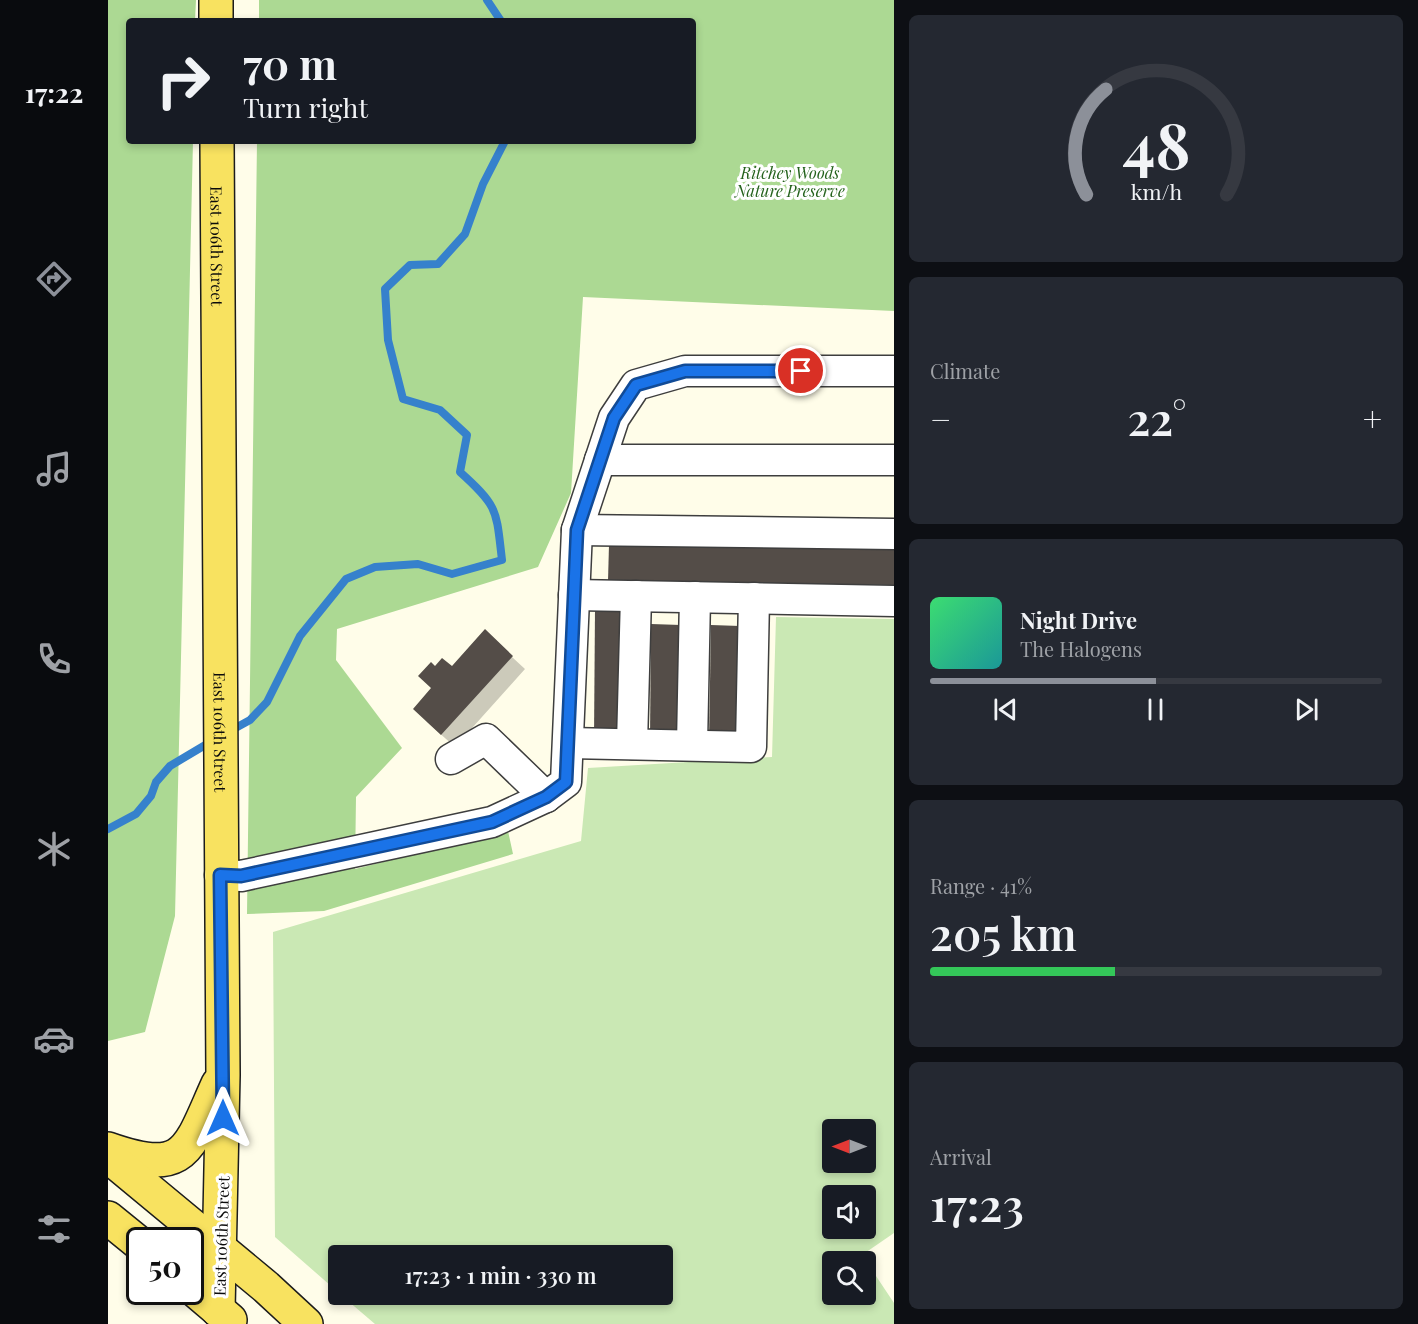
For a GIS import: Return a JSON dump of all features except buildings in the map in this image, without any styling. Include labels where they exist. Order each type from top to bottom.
[{"type":"main road","points":[[216,0],[216,18]]},
{"type":"main road","name":"East 106th Street","points":[[217,144],[218,674],[223,1075],[220,1251],[224,1319]]},
{"type":"main road","points":[[108,1149],[159,1162],[168,1160],[192,1140],[223,1075]]},
{"type":"main road","points":[[108,1156],[306,1324]]},
{"type":"main road","points":[[108,1218],[126,1233]]},
{"type":"main road","points":[[204,1300],[224,1319]]},
{"type":"lane","points":[[220,875],[241,876],[492,822],[546,797],[566,782],[577,530],[614,418],[636,385],[685,371],[894,371]]},
{"type":"lane","points":[[600,460],[894,460]]},
{"type":"lane","points":[[577,530],[894,534]]},
{"type":"lane","points":[[574,595],[894,601]]},
{"type":"lane","points":[[632,744],[636,596]]},
{"type":"lane","points":[[692,745],[695,597]]},
{"type":"lane","points":[[568,742],[751,747],[754,598]]},
{"type":"lane","points":[[451,759],[486,739],[546,797]]},
{"type":"green space","points":[[108,0],[196,0],[195,18],[126,18],[126,144],[193,144],[175,916],[145,1032],[108,1041]]},
{"type":"green space","name":"Ritchey Woods Nature Preserve","points":[[259,0],[894,0],[894,311],[583,297],[571,493],[538,567],[337,629],[336,660],[402,748],[356,797],[355,869],[508,831],[513,854],[324,911],[247,914],[257,144],[696,144],[696,18],[259,18]]},
{"type":"green space","points":[[776,617],[894,619],[894,1233],[868,1251],[822,1251],[822,1305],[876,1305],[876,1276],[894,1303],[894,1324],[375,1324],[353,1305],[673,1305],[673,1245],[328,1245],[328,1283],[275,1237],[273,932],[581,841],[588,768],[772,757]]},
{"type":"waterway","points":[[487,0],[499,18]]},
{"type":"waterway","points":[[230,731],[250,720],[267,702],[300,636],[346,579],[375,567],[418,564],[452,574],[502,560],[493,510],[482,493],[460,472],[467,435],[440,410],[403,399],[388,340],[385,289],[410,265],[438,264],[465,234],[483,184],[503,144]]},
{"type":"waterway","points":[[108,829],[136,814],[151,796],[156,782],[170,766],[212,741]]},
{"type":"route","points":[[223,1118],[220,875],[241,876],[492,822],[546,797],[566,782],[577,530],[614,418],[636,385],[685,371],[801,371]]}]
